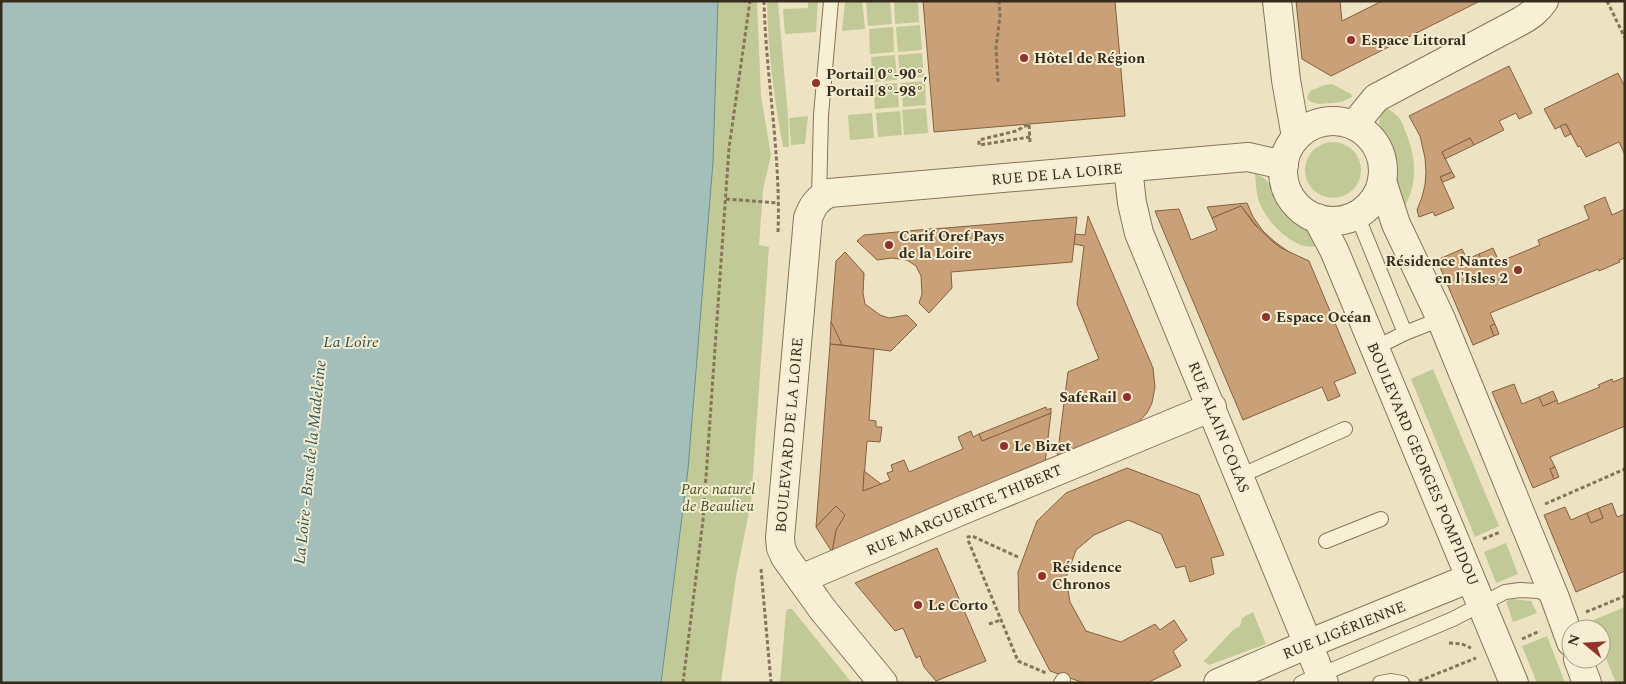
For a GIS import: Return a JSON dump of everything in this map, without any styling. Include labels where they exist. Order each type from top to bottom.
[{"type":"street","points":[[1277,1],[1286,80],[1296,137]]},
{"type":"street","points":[[1354,125],[1376,98],[1532,15],[1544,1]]},
{"type":"street","points":[[1324,121],[1341,121],[1354,125],[1366,133],[1377,146],[1383,166],[1382,182],[1373,201],[1357,215],[1340,220],[1317,218],[1303,211],[1291,198],[1285,184],[1284,165],[1287,152],[1296,137],[1310,126],[1324,121]]},
{"type":"street","name":"RUE DE LA LOIRE","points":[[824,195],[1248,157],[1284,165]]},
{"type":"street","name":"RUE ALAIN COLAS","points":[[1128,168],[1132,203],[1139,233],[1308,644],[1315,680]]},
{"type":"street","points":[[1382,182],[1396,224],[1441,320],[1563,619]]},
{"type":"street","name":"BOULEVARD DE LA LOIRE","points":[[824,195],[812,207],[808,218],[780,538],[781,548],[785,557],[824,610],[883,683]]},
{"type":"street","name":"BOULEVARD GEORGES POMPIDOU","points":[[1317,218],[1334,250],[1514,683]]},
{"type":"street","name":"RUE MARGUERITE THIBERT","points":[[801,579],[950,515],[1212,407]]},
{"type":"street","name":"RUE LIGÉRIENNE","points":[[1218,683],[1470,578]]},
{"type":"street","points":[[1582,669],[1587,683]]},
{"type":"lane","points":[[824,195],[821,115],[831,1]]},
{"type":"lane","points":[[1357,215],[1406,333]]},
{"type":"lane","points":[[1375,348],[1406,333],[1441,320]]},
{"type":"lane","points":[[1240,476],[1345,429]]},
{"type":"lane","points":[[1326,541],[1381,519]]},
{"type":"lane","points":[[1315,680],[1453,620],[1505,592],[1520,590],[1539,591],[1555,598]]},
{"type":"lane","points":[[1380,683],[1391,681],[1402,683]]},
{"type":"path","points":[[683,683],[703,520],[729,148],[750,1]]},
{"type":"path","points":[[726,199],[779,203],[764,1]]},
{"type":"path","points":[[998,1],[1000,16],[996,48],[998,82]]},
{"type":"path","points":[[1607,1],[1625,38]]},
{"type":"path","points":[[1029,124],[1030,139],[979,145],[979,140],[1016,131],[1029,124]]},
{"type":"path","points":[[1547,503],[1625,469]]},
{"type":"path","points":[[1481,540],[1523,523]]},
{"type":"path","points":[[1018,557],[972,536],[968,538],[1018,661],[1062,681]]},
{"type":"path","points":[[1582,614],[1625,596]]},
{"type":"path","points":[[989,624],[1001,620]]},
{"type":"path","points":[[1518,641],[1545,629]]},
{"type":"path","points":[[1447,644],[1462,644],[1478,650]]},
{"type":"path","points":[[1414,683],[1477,658]]},
{"type":"green space","name":"Parc naturel de Beaulieu","points":[[718,1],[757,1],[761,96],[771,155],[763,190],[759,245],[769,247],[751,502],[736,577],[721,683],[661,683],[688,469],[713,162]]},
{"type":"green space","points":[[767,1],[778,1],[789,147],[783,147],[777,111],[770,57]]},
{"type":"green space","points":[[808,1],[818,1],[816,32],[785,34],[783,9],[808,8]]},
{"type":"green space","points":[[845,1],[862,1],[865,29],[842,31]]},
{"type":"green space","points":[[890,1],[892,24],[868,26],[866,2]]},
{"type":"green space","points":[[894,1],[918,1],[919,22],[895,24]]},
{"type":"green space","points":[[920,25],[922,50],[898,52],[896,27]]},
{"type":"green space","points":[[893,27],[894,52],[870,54],[869,29]]},
{"type":"green space","points":[[922,53],[924,77],[900,79],[898,55]]},
{"type":"green space","points":[[895,55],[897,80],[873,82],[871,57]]},
{"type":"green space","points":[[925,81],[926,105],[903,107],[901,83]]},
{"type":"green space","points":[[897,83],[899,107],[875,109],[873,85]]},
{"type":"green space","points":[[1332,84],[1351,94],[1352,97],[1342,102],[1319,104],[1311,102],[1307,98],[1310,91]]},
{"type":"green space","points":[[1385,107],[1401,121],[1410,143],[1414,163],[1411,192],[1402,211],[1396,190],[1394,160],[1379,123]]},
{"type":"green space","points":[[926,108],[928,133],[904,135],[902,110]]},
{"type":"green space","points":[[900,111],[902,135],[878,137],[876,113]]},
{"type":"green space","points":[[872,113],[874,138],[850,140],[848,115]]},
{"type":"green space","points":[[808,116],[805,144],[791,145],[789,118]]},
{"type":"green space","points":[[1333,142],[1344,144],[1353,150],[1359,159],[1361,170],[1359,181],[1353,190],[1344,196],[1333,198],[1322,196],[1313,190],[1307,181],[1305,170],[1307,159],[1313,150],[1322,144]]},
{"type":"green space","points":[[1255,173],[1265,179],[1274,189],[1285,207],[1311,231],[1318,246],[1300,245],[1283,234],[1269,219],[1260,204]]},
{"type":"green space","points":[[1433,369],[1499,526],[1475,537],[1411,379]]},
{"type":"green space","points":[[1506,543],[1518,574],[1496,583],[1484,552]]},
{"type":"green space","points":[[1513,599],[1531,601],[1537,613],[1513,622],[1506,601]]},
{"type":"green space","points":[[1625,607],[1625,683],[1616,683],[1610,669],[1611,619],[1596,619]]},
{"type":"green space","points":[[788,609],[792,609],[852,683],[780,683],[786,612]]},
{"type":"green space","points":[[1253,612],[1266,644],[1209,665],[1204,661],[1233,630],[1240,626],[1242,618]]},
{"type":"green space","points":[[1547,636],[1565,683],[1537,683],[1522,646]]},
{"type":"water","name":"La Loire","points":[[1,1],[718,1],[713,162],[688,469],[661,683],[1,683]]},
{"type":"building","name":"Hôtel de Région","points":[[923,1],[1115,1],[1125,116],[934,132]]},
{"type":"building","name":"Espace Littoral","points":[[1296,1],[1340,1],[1342,21],[1382,1],[1480,1],[1331,76],[1302,59]]},
{"type":"building","points":[[1509,66],[1532,113],[1519,119],[1516,113],[1499,121],[1504,130],[1474,145],[1470,138],[1442,152],[1452,172],[1440,177],[1454,208],[1435,216],[1433,212],[1419,217],[1417,210],[1425,185],[1425,158],[1420,136],[1409,116]]},
{"type":"building","points":[[1618,73],[1625,87],[1625,155],[1619,142],[1586,157],[1580,146],[1578,147],[1566,124],[1555,129],[1544,109]]},
{"type":"building","points":[[1566,124],[1571,134],[1565,137],[1560,126]]},
{"type":"building","points":[[1470,138],[1474,145],[1445,159],[1442,152]]},
{"type":"building","points":[[1452,172],[1455,177],[1443,182],[1440,177]]},
{"type":"building","name":"Résidence Nantes en l'Isles 2","points":[[1605,197],[1612,215],[1625,209],[1625,258],[1599,271],[1598,269],[1490,313],[1495,324],[1490,326],[1494,336],[1473,345],[1437,260],[1462,249],[1467,259],[1479,254],[1483,263],[1497,257],[1499,262],[1540,245],[1538,240],[1589,219],[1584,206]]},
{"type":"building","points":[[1247,203],[1253,217],[1263,231],[1289,252],[1263,234],[1241,206],[1212,218],[1207,207]]},
{"type":"building","name":"Espace Océan","points":[[1241,206],[1254,224],[1272,241],[1281,248],[1309,261],[1356,373],[1334,382],[1340,396],[1328,401],[1322,387],[1243,420],[1155,211],[1179,209],[1191,240],[1217,230],[1212,218]]},
{"type":"building","points":[[1088,216],[1153,368],[1155,387],[1152,403],[1147,413],[1134,427],[1057,458],[1068,372],[1099,359],[1077,304],[1084,246],[1074,244],[1075,234],[1085,235]]},
{"type":"building","points":[[1077,217],[1072,262],[951,272],[952,288],[929,313],[919,303],[922,294],[921,276],[916,266],[907,260],[892,258],[877,260],[857,241],[864,235],[930,229],[947,238],[946,228]]},
{"type":"building","points":[[946,228],[947,238],[930,229]]},
{"type":"building","points":[[1493,248],[1497,257],[1483,263],[1479,254]]},
{"type":"building","points":[[845,252],[864,273],[863,293],[865,304],[880,315],[889,318],[907,315],[917,325],[891,351],[842,345],[831,322],[836,261]]},
{"type":"building","points":[[831,322],[837,334],[842,345],[830,344]]},
{"type":"building","points":[[1495,324],[1499,334],[1494,336],[1490,326]]},
{"type":"building","name":"Le Bizet","points":[[830,344],[874,349],[869,420],[876,421],[876,427],[882,427],[880,442],[867,441],[863,491],[890,480],[887,473],[893,471],[891,465],[904,460],[909,472],[963,449],[958,437],[971,431],[973,437],[979,434],[982,441],[1051,413],[1045,463],[832,552],[836,530],[845,515],[836,506],[816,527]]},
{"type":"building","points":[[1625,377],[1625,426],[1550,457],[1555,467],[1550,469],[1554,479],[1533,488],[1492,392],[1514,384],[1522,404],[1539,397],[1543,406],[1557,400],[1558,404],[1600,387],[1598,385],[1612,379],[1613,382]]},
{"type":"building","points":[[1553,391],[1557,400],[1543,406],[1539,397]]},
{"type":"building","points":[[1046,407],[1047,410],[1051,408],[1051,413],[982,441],[979,434]]},
{"type":"building","points":[[1555,467],[1559,477],[1554,479],[1550,469]]},
{"type":"building","name":"Résidence Chronos","points":[[1127,468],[1199,495],[1224,555],[1211,558],[1214,574],[1190,582],[1185,566],[1176,568],[1161,534],[1128,520],[1094,535],[1076,550],[1066,578],[1070,602],[1086,631],[1121,642],[1155,624],[1160,630],[1174,620],[1187,640],[1173,651],[1181,666],[1147,683],[1084,683],[1050,671],[1019,611],[1018,572],[1037,521],[1066,493]]},
{"type":"building","points":[[864,471],[881,484],[863,491]]},
{"type":"building","points":[[1612,503],[1617,517],[1625,514],[1625,571],[1576,592],[1544,515],[1565,507],[1571,520],[1587,513],[1591,523],[1603,518],[1599,508]]},
{"type":"building","points":[[836,506],[845,515],[836,530],[832,552],[816,527]]},
{"type":"building","points":[[1599,508],[1603,518],[1591,523],[1587,513]]},
{"type":"building","name":"Le Corto","points":[[937,548],[986,661],[936,681],[924,667],[920,656],[916,658],[903,628],[895,631],[855,583]]},
{"type":"place","name":"Espace Littoral","points":[[1351,40]]},
{"type":"place","name":"Hôtel de Région","points":[[1024,58]]},
{"type":"place","name":"Portail 0°-90°, Portail 8°-98°","points":[[816,83]]},
{"type":"place","name":"Carif Oref Pays de la Loire","points":[[889,245]]},
{"type":"place","name":"Résidence Nantes en l'Isles 2","points":[[1518,270]]},
{"type":"place","name":"Espace Océan","points":[[1266,317]]},
{"type":"place","name":"SafeRail","points":[[1127,397]]},
{"type":"place","name":"Le Bizet","points":[[1004,446]]},
{"type":"place","name":"Résidence Chronos","points":[[1042,576]]},
{"type":"place","name":"Le Corto","points":[[918,605]]},
{"type":"water label","name":"La Loire - Bras de la Madeleine","points":[[309,462]]}]
